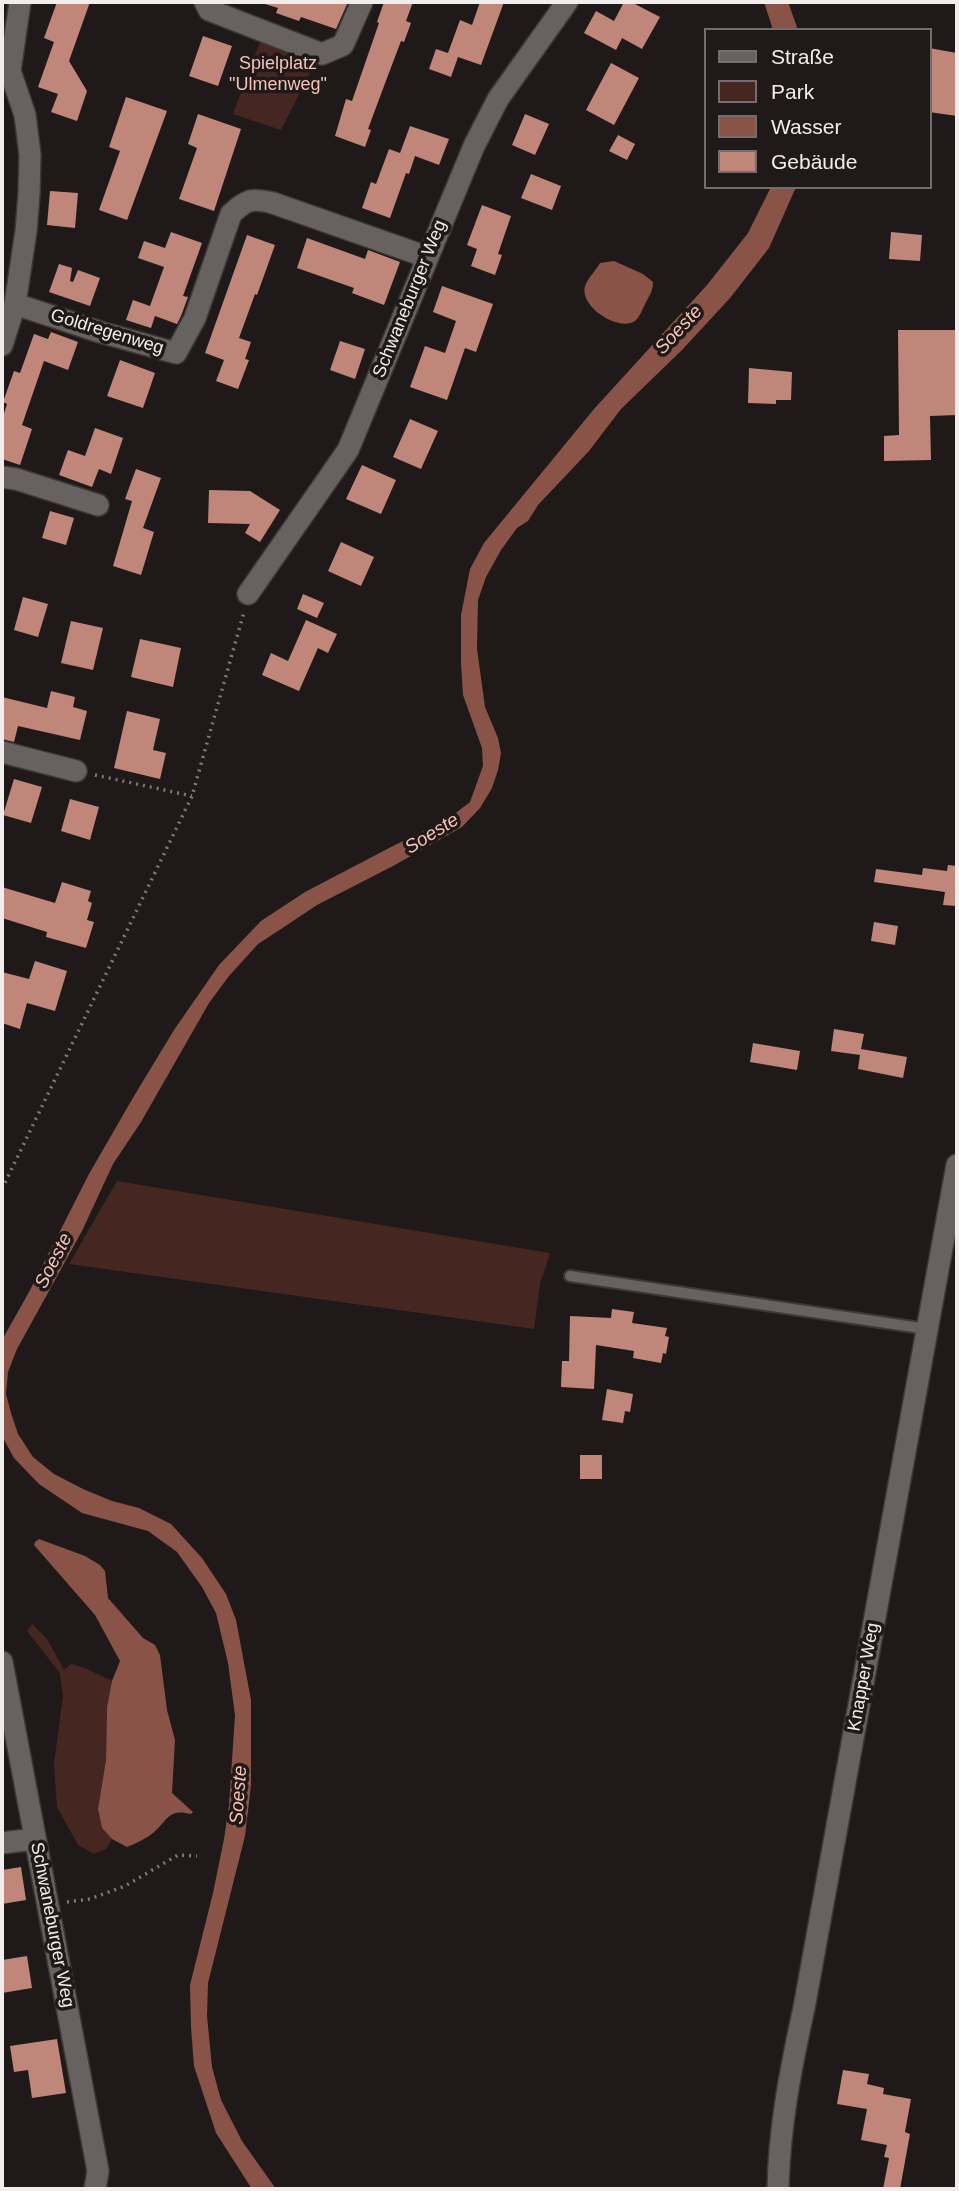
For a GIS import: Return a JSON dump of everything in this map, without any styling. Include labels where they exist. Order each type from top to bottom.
[{"type":"street","points":[[2,345],[15,304],[26,231],[30,155],[25,115],[6,70],[20,2]]},
{"type":"street","points":[[205,2],[209,10],[322,54],[344,45],[362,2]]},
{"type":"street","name":"Schwaneburger Weg","points":[[248,594],[348,450],[474,146],[498,99],[567,2]]},
{"type":"street","name":"Goldregenweg","points":[[15,304],[176,353],[195,318],[230,214],[244,202],[273,203],[427,257]]},
{"type":"street","points":[[2,477],[98,505]]},
{"type":"street","points":[[2,752],[76,771]]},
{"type":"street","name":"Knapper Weg","points":[[778,2189],[778,2154],[796,2046],[957,1165]]},
{"type":"street","name":"Schwaneburger Weg","points":[[2,1662],[98,2171],[95,2189]]},
{"type":"street","points":[[2,1843],[35,1839]]},
{"type":"lane","points":[[570,1276],[927,1329]]},
{"type":"path","points":[[2,1189],[192,796],[248,594]]},
{"type":"path","points":[[76,771],[192,796]]},
{"type":"path","points":[[48,1905],[90,1899],[125,1886],[178,1855],[197,1856]]},
{"type":"green space","name":"Spielplatz \"Ulmenweg\"","points":[[262,37],[313,59],[313,67],[281,130],[233,114]]},
{"type":"green space","points":[[117,1181],[550,1253],[540,1284],[534,1329],[69,1264]]},
{"type":"green space","points":[[32,1624],[47,1639],[64,1670],[71,1664],[112,1681],[107,1707],[106,1760],[98,1809],[102,1828],[112,1839],[106,1849],[94,1854],[78,1845],[57,1807],[54,1763],[63,1697],[60,1673],[27,1631]]},
{"type":"water","points":[[764,2],[788,2],[797,28],[772,28]]},
{"type":"water","name":"Soeste","points":[[770,189],[795,189],[769,248],[730,298],[682,350],[621,409],[589,451],[538,505],[528,521],[517,528],[486,577],[478,600],[477,649],[485,707],[501,753],[492,788],[480,808],[462,827],[317,905],[258,944],[229,976],[209,1003],[141,1122],[113,1164],[82,1231],[17,1349],[8,1372],[6,1394],[11,1413],[18,1434],[33,1457],[54,1474],[83,1489],[139,1508],[171,1524],[202,1558],[226,1594],[236,1620],[251,1700],[251,1785],[245,1836],[208,1983],[207,2016],[212,2067],[221,2100],[242,2141],[276,2189],[252,2189],[216,2133],[194,2066],[191,2027],[190,1985],[224,1839],[235,1715],[228,1663],[216,1613],[202,1587],[177,1552],[148,1531],[82,1513],[39,1484],[14,1458],[2,1436],[2,1340],[89,1174],[134,1096],[174,1030],[219,965],[261,921],[305,892],[448,819],[470,802],[483,766],[482,748],[463,695],[461,615],[470,569],[484,543],[594,409],[707,285],[748,233]]},
{"type":"water","points":[[614,261],[643,274],[653,282],[640,315],[628,324],[602,315],[588,302],[585,294],[586,283],[600,263]]},
{"type":"water","points":[[39,1539],[85,1556],[100,1565],[105,1571],[108,1598],[143,1638],[155,1645],[160,1655],[167,1710],[175,1740],[172,1793],[193,1812],[169,1816],[153,1833],[127,1847],[112,1839],[102,1828],[98,1809],[106,1760],[107,1707],[112,1681],[120,1661],[95,1615],[34,1545]]},
{"type":"building","points":[[57,2],[90,2],[69,61],[87,91],[77,121],[51,112],[58,94],[38,87],[54,42],[44,38]]},
{"type":"building","points":[[265,2],[348,2],[336,29],[301,17],[299,21],[276,13],[278,8]]},
{"type":"building","points":[[384,2],[413,2],[406,21],[411,23],[404,42],[401,41],[368,129],[371,130],[365,147],[335,136],[346,99],[352,101]]},
{"type":"building","points":[[480,2],[504,2],[481,65],[458,57],[451,77],[429,69],[436,49],[448,53],[460,20],[472,25]]},
{"type":"building","points":[[624,2],[631,2],[660,17],[642,49],[622,38],[616,50],[584,33],[596,11],[614,21]]},
{"type":"building","points":[[203,36],[232,46],[218,86],[189,76]]},
{"type":"building","points":[[931,48],[957,53],[957,116],[931,112]]},
{"type":"building","points":[[611,63],[639,78],[614,125],[586,110]]},
{"type":"building","points":[[126,97],[167,111],[127,220],[99,210],[120,151],[109,147]]},
{"type":"building","points":[[198,114],[241,129],[214,211],[179,199],[197,148],[188,144]]},
{"type":"building","points":[[525,114],[549,124],[535,155],[512,145]]},
{"type":"building","points":[[410,126],[449,139],[439,165],[415,156],[390,218],[362,208],[371,182],[376,184],[389,149],[400,153]]},
{"type":"building","points":[[618,135],[635,144],[627,160],[609,151]]},
{"type":"building","points":[[531,174],[561,186],[552,210],[521,198]]},
{"type":"building","points":[[50,191],[78,193],[75,228],[47,225]]},
{"type":"building","points":[[482,205],[511,216],[498,254],[502,255],[495,275],[471,266],[477,249],[467,245]]},
{"type":"building","points":[[171,232],[202,243],[183,296],[188,297],[177,324],[155,316],[151,328],[126,320],[133,300],[150,306],[164,267],[138,258],[144,241],[165,248]]},
{"type":"building","points":[[891,232],[922,235],[920,261],[889,259]]},
{"type":"building","points":[[247,235],[275,245],[239,338],[251,342],[245,359],[249,360],[238,389],[216,381],[224,360],[205,353]]},
{"type":"building","points":[[307,238],[365,259],[368,250],[400,262],[384,305],[352,293],[354,288],[297,268]]},
{"type":"building","points":[[59,264],[72,268],[70,281],[73,282],[78,270],[100,278],[90,306],[49,292]]},
{"type":"building","points":[[442,286],[493,304],[476,352],[465,348],[447,400],[410,387],[425,346],[445,353],[456,321],[433,312]]},
{"type":"building","points":[[898,330],[956,330],[957,415],[930,416],[931,460],[884,461],[884,436],[899,435]]},
{"type":"building","points":[[51,332],[78,342],[68,370],[44,361],[22,425],[32,429],[20,465],[2,459],[2,420],[7,404],[3,402],[14,371],[20,373],[34,334],[48,339]]},
{"type":"building","points":[[340,341],[365,349],[355,379],[330,370]]},
{"type":"building","points":[[120,360],[155,373],[143,408],[107,396]]},
{"type":"building","points":[[749,368],[792,372],[791,400],[776,400],[776,404],[748,403]]},
{"type":"building","points":[[410,419],[438,431],[421,469],[393,457]]},
{"type":"building","points":[[95,428],[123,438],[111,474],[99,469],[92,487],[59,475],[68,450],[85,456]]},
{"type":"building","points":[[362,465],[396,480],[381,514],[346,499]]},
{"type":"building","points":[[136,469],[161,478],[143,528],[154,532],[141,575],[113,566],[132,501],[125,499]]},
{"type":"building","points":[[209,490],[250,491],[280,510],[260,542],[245,533],[250,524],[208,523]]},
{"type":"building","points":[[50,511],[74,518],[66,545],[42,538]]},
{"type":"building","points":[[341,542],[374,557],[361,586],[328,571]]},
{"type":"building","points":[[303,594],[324,603],[317,618],[297,609]]},
{"type":"building","points":[[23,597],[48,604],[38,637],[14,630]]},
{"type":"building","points":[[306,620],[337,634],[328,653],[318,648],[299,691],[262,675],[271,653],[288,661]]},
{"type":"building","points":[[71,621],[103,628],[93,670],[61,663]]},
{"type":"building","points":[[140,639],[181,648],[173,687],[131,677]]},
{"type":"building","points":[[51,691],[75,697],[73,707],[87,711],[80,740],[18,726],[14,742],[2,739],[2,697],[47,708]]},
{"type":"building","points":[[127,711],[160,719],[153,750],[166,753],[160,779],[114,768]]},
{"type":"building","points":[[14,779],[42,787],[31,823],[3,815]]},
{"type":"building","points":[[70,799],[99,807],[90,840],[61,831]]},
{"type":"building","points":[[948,865],[957,866],[957,906],[943,905],[945,892],[874,882],[876,869],[922,875],[923,868],[947,871]]},
{"type":"building","points":[[62,882],[91,891],[88,901],[92,903],[87,920],[94,922],[86,948],[46,937],[47,932],[2,918],[2,887],[55,903]]},
{"type":"building","points":[[874,922],[898,926],[895,945],[871,941]]},
{"type":"building","points":[[35,961],[67,971],[55,1011],[27,1003],[20,1029],[2,1023],[2,972],[29,979]]},
{"type":"building","points":[[834,1029],[864,1034],[861,1049],[907,1057],[903,1078],[858,1069],[860,1055],[831,1051]]},
{"type":"building","points":[[753,1043],[800,1051],[797,1070],[750,1062]]},
{"type":"building","points":[[612,1309],[634,1312],[632,1323],[667,1328],[665,1336],[669,1337],[666,1354],[663,1353],[661,1363],[633,1358],[634,1351],[596,1345],[594,1389],[561,1387],[562,1361],[569,1361],[570,1316],[611,1318]]},
{"type":"building","points":[[607,1389],[633,1394],[630,1412],[625,1411],[623,1423],[602,1420]]},
{"type":"building","points":[[580,1455],[602,1455],[602,1479],[580,1479]]},
{"type":"building","points":[[21,1867],[26,1900],[2,1904],[2,1870]]},
{"type":"building","points":[[27,1956],[32,1988],[2,1993],[2,1960]]},
{"type":"building","points":[[57,2039],[66,2093],[32,2098],[28,2070],[14,2072],[10,2046]]},
{"type":"building","points":[[843,2070],[869,2074],[867,2084],[884,2088],[883,2094],[911,2099],[905,2132],[910,2134],[900,2189],[883,2189],[889,2158],[884,2157],[887,2145],[861,2140],[867,2109],[837,2104]]}]
